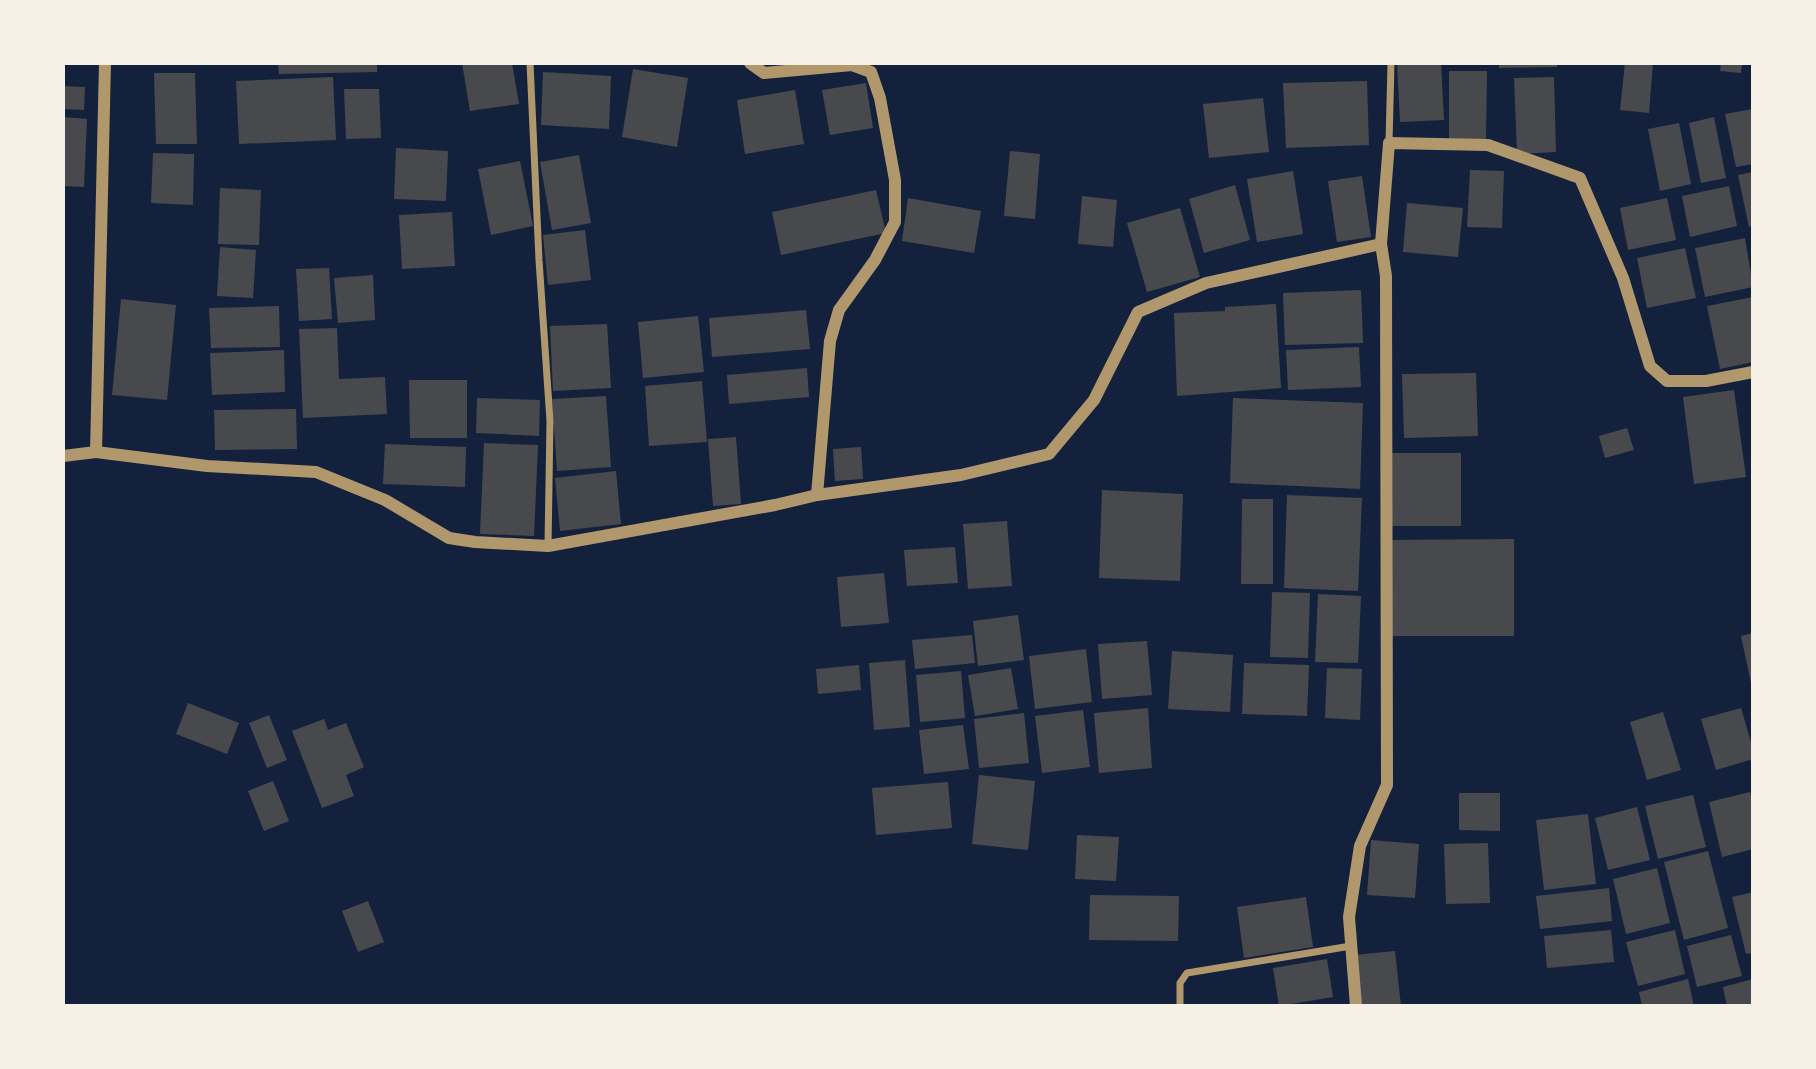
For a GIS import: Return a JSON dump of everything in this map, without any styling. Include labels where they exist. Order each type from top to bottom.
[{"type":"street","points":[[96,452],[105,63]]},
{"type":"street","points":[[530,63],[550,421],[548,546]]},
{"type":"street","points":[[750,63],[764,73],[852,65],[871,72],[880,98],[895,180],[895,222],[875,260],[838,310],[830,341],[817,495]]},
{"type":"street","points":[[1356,1006],[1349,917],[1360,846],[1387,785],[1386,276],[1381,244],[1389,143],[1391,63]]},
{"type":"street","points":[[1389,143],[1488,145],[1580,178],[1623,278],[1650,366],[1667,380],[1706,381],[1753,372]]},
{"type":"street","points":[[63,456],[96,452],[207,466],[316,472],[385,500],[449,538],[548,546],[817,495],[961,475],[1049,454],[1094,400],[1138,312],[1206,283],[1381,244]]},
{"type":"street","points":[[1180,1006],[1180,983],[1187,973],[1351,946]]},
{"type":"building","points":[[278,63],[377,63],[377,72],[279,74]]},
{"type":"building","points":[[462,63],[512,63],[519,104],[470,111]]},
{"type":"building","points":[[1397,63],[1441,63],[1444,120],[1400,122]]},
{"type":"building","points":[[1499,63],[1557,63],[1557,67],[1499,68]]},
{"type":"building","points":[[1625,63],[1653,63],[1649,113],[1620,110]]},
{"type":"building","points":[[1721,63],[1742,63],[1741,73],[1720,71]]},
{"type":"building","points":[[633,69],[688,78],[677,147],[622,137]]},
{"type":"building","points":[[1449,71],[1487,71],[1486,140],[1449,139]]},
{"type":"building","points":[[543,72],[611,76],[609,129],[541,125]]},
{"type":"building","points":[[154,73],[195,73],[197,144],[156,144]]},
{"type":"building","points":[[333,77],[336,140],[239,144],[236,81]]},
{"type":"building","points":[[1554,77],[1556,152],[1517,154],[1514,78]]},
{"type":"building","points":[[1367,81],[1369,145],[1286,148],[1283,83]]},
{"type":"building","points":[[866,83],[873,128],[830,135],[822,90]]},
{"type":"building","points":[[63,86],[85,87],[84,110],[63,109]]},
{"type":"building","points":[[344,89],[379,89],[381,138],[346,139]]},
{"type":"building","points":[[795,90],[804,144],[745,154],[737,100]]},
{"type":"building","points":[[1263,98],[1269,152],[1209,158],[1203,104]]},
{"type":"building","points":[[1753,109],[1753,164],[1736,167],[1725,114]]},
{"type":"building","points":[[63,117],[87,119],[84,187],[63,186]]},
{"type":"building","points":[[1714,117],[1726,178],[1701,183],[1689,123]]},
{"type":"building","points":[[1679,123],[1691,184],[1660,191],[1648,129]]},
{"type":"building","points":[[396,148],[448,151],[446,201],[394,199]]},
{"type":"building","points":[[1010,151],[1040,154],[1035,219],[1004,216]]},
{"type":"building","points":[[153,153],[194,154],[193,205],[151,203]]},
{"type":"building","points":[[579,155],[591,223],[552,230],[540,162]]},
{"type":"building","points":[[520,161],[533,226],[491,235],[478,169]]},
{"type":"building","points":[[1470,170],[1504,171],[1502,228],[1467,227]]},
{"type":"building","points":[[1293,171],[1303,234],[1257,242],[1247,179]]},
{"type":"building","points":[[1753,172],[1753,226],[1749,227],[1738,175]]},
{"type":"building","points":[[1362,176],[1371,237],[1337,242],[1328,181]]},
{"type":"building","points":[[1235,185],[1250,240],[1204,253],[1189,199]]},
{"type":"building","points":[[1729,186],[1737,226],[1690,237],[1682,196]]},
{"type":"building","points":[[220,188],[261,190],[259,245],[218,244]]},
{"type":"building","points":[[876,190],[886,233],[781,255],[772,212]]},
{"type":"building","points":[[1082,196],[1117,200],[1113,247],[1078,244]]},
{"type":"building","points":[[908,198],[981,211],[974,253],[902,241]]},
{"type":"building","points":[[1667,198],[1676,240],[1628,250],[1620,208]]},
{"type":"building","points":[[1407,203],[1463,208],[1458,257],[1403,252]]},
{"type":"building","points":[[1180,208],[1200,277],[1147,292],[1127,223]]},
{"type":"building","points":[[452,212],[455,266],[402,269],[399,215]]},
{"type":"building","points":[[585,230],[591,280],[548,285],[543,235]]},
{"type":"building","points":[[1745,238],[1753,287],[1705,297],[1695,248]]},
{"type":"building","points":[[220,247],[256,250],[253,298],[217,296]]},
{"type":"building","points":[[1685,248],[1696,298],[1647,308],[1637,258]]},
{"type":"building","points":[[329,268],[332,319],[299,321],[296,269]]},
{"type":"building","points":[[373,275],[375,320],[338,323],[334,278]]},
{"type":"building","points":[[1361,290],[1363,343],[1285,345],[1283,293]]},
{"type":"building","points":[[1753,297],[1753,362],[1720,369],[1707,306]]},
{"type":"building","points":[[121,299],[176,305],[167,400],[112,395]]},
{"type":"building","points":[[1276,304],[1281,388],[1177,396],[1174,313],[1225,311],[1225,307]]},
{"type":"building","points":[[279,306],[280,347],[211,348],[209,308]]},
{"type":"building","points":[[806,310],[810,349],[712,357],[709,318]]},
{"type":"building","points":[[698,316],[704,372],[643,378],[638,322]]},
{"type":"building","points":[[607,324],[611,388],[553,391],[550,326]]},
{"type":"building","points":[[337,328],[339,379],[385,377],[387,414],[303,418],[299,329]]},
{"type":"building","points":[[1359,347],[1361,387],[1288,390],[1286,350]]},
{"type":"building","points":[[284,350],[285,392],[212,395],[210,353]]},
{"type":"building","points":[[807,368],[809,397],[729,404],[727,375]]},
{"type":"building","points":[[1476,373],[1478,436],[1404,438],[1402,374]]},
{"type":"building","points":[[409,380],[467,380],[467,438],[410,438]]},
{"type":"building","points":[[702,381],[707,442],[649,446],[645,386]]},
{"type":"building","points":[[1734,390],[1746,477],[1694,484],[1683,397]]},
{"type":"building","points":[[606,396],[611,467],[557,471],[552,399]]},
{"type":"building","points":[[477,398],[540,400],[539,436],[476,433]]},
{"type":"building","points":[[1233,398],[1363,403],[1360,489],[1230,483]]},
{"type":"building","points":[[296,409],[297,449],[215,450],[214,410]]},
{"type":"building","points":[[1627,428],[1634,450],[1605,458],[1599,436]]},
{"type":"building","points":[[736,437],[741,504],[713,506],[708,439]]},
{"type":"building","points":[[484,443],[538,445],[534,536],[480,534]]},
{"type":"building","points":[[385,444],[466,447],[465,487],[383,484]]},
{"type":"building","points":[[861,447],[863,479],[835,481],[833,449]]},
{"type":"building","points":[[1390,453],[1461,453],[1461,526],[1390,526]]},
{"type":"building","points":[[616,471],[621,524],[560,531],[555,478]]},
{"type":"building","points":[[1102,490],[1183,494],[1180,581],[1099,578]]},
{"type":"building","points":[[1287,495],[1362,498],[1358,591],[1284,588]]},
{"type":"building","points":[[1242,499],[1273,499],[1273,584],[1241,584]]},
{"type":"building","points":[[1007,521],[1012,586],[968,589],[963,524]]},
{"type":"building","points":[[1514,539],[1514,636],[1388,636],[1387,540]]},
{"type":"building","points":[[955,547],[958,583],[907,586],[904,550]]},
{"type":"building","points":[[884,573],[889,623],[841,627],[837,577]]},
{"type":"building","points":[[1272,592],[1310,593],[1308,658],[1270,657]]},
{"type":"building","points":[[1318,594],[1361,596],[1358,663],[1315,662]]},
{"type":"building","points":[[1018,615],[1024,660],[978,666],[973,621]]},
{"type":"building","points":[[1753,633],[1753,688],[1752,688],[1741,636]]},
{"type":"building","points":[[972,635],[975,663],[915,669],[912,640]]},
{"type":"building","points":[[1147,641],[1152,695],[1102,699],[1098,644]]},
{"type":"building","points":[[1086,649],[1092,702],[1035,709],[1029,656]]},
{"type":"building","points":[[1172,651],[1233,655],[1230,712],[1168,709]]},
{"type":"building","points":[[905,660],[910,727],[874,730],[869,663]]},
{"type":"building","points":[[1244,663],[1309,665],[1307,716],[1242,714]]},
{"type":"building","points":[[859,665],[861,690],[818,694],[816,669]]},
{"type":"building","points":[[1011,668],[1018,709],[975,716],[968,675]]},
{"type":"building","points":[[1327,668],[1362,669],[1360,720],[1325,718]]},
{"type":"building","points":[[961,671],[965,718],[920,722],[916,675]]},
{"type":"building","points":[[188,703],[239,723],[227,754],[176,734]]},
{"type":"building","points":[[1148,708],[1152,768],[1099,773],[1094,713]]},
{"type":"building","points":[[1741,708],[1753,749],[1753,759],[1716,770],[1701,719]]},
{"type":"building","points":[[1083,710],[1090,767],[1042,773],[1035,716]]},
{"type":"building","points":[[1663,712],[1681,770],[1647,780],[1630,722]]},
{"type":"building","points":[[1024,713],[1029,763],[979,768],[974,719]]},
{"type":"building","points":[[269,715],[287,760],[267,768],[249,723]]},
{"type":"building","points":[[324,719],[328,730],[346,723],[364,767],[346,775],[354,796],[322,808],[292,731]]},
{"type":"building","points":[[963,725],[969,769],[924,774],[919,730]]},
{"type":"building","points":[[979,775],[1035,781],[1028,850],[972,844]]},
{"type":"building","points":[[273,781],[289,821],[264,831],[248,791]]},
{"type":"building","points":[[948,782],[952,828],[876,835],[872,788]]},
{"type":"building","points":[[1750,792],[1753,804],[1753,849],[1722,857],[1709,802]]},
{"type":"building","points":[[1459,793],[1500,793],[1500,831],[1459,830]]},
{"type":"building","points":[[1693,795],[1706,847],[1658,859],[1645,806]]},
{"type":"building","points":[[1637,807],[1650,860],[1608,870],[1595,818]]},
{"type":"building","points":[[1588,814],[1596,884],[1544,890],[1536,820]]},
{"type":"building","points":[[1077,835],[1119,837],[1116,881],[1075,879]]},
{"type":"building","points":[[1371,840],[1419,844],[1415,898],[1367,895]]},
{"type":"building","points":[[1488,843],[1490,903],[1446,904],[1444,844]]},
{"type":"building","points":[[1708,851],[1728,928],[1684,940],[1664,862]]},
{"type":"building","points":[[1657,868],[1670,923],[1626,934],[1613,879]]},
{"type":"building","points":[[1609,888],[1612,921],[1540,929],[1536,896]]},
{"type":"building","points":[[1753,892],[1753,953],[1746,954],[1732,897]]},
{"type":"building","points":[[1090,895],[1179,896],[1178,941],[1089,940]]},
{"type":"building","points":[[1306,897],[1313,947],[1244,958],[1237,907]]},
{"type":"building","points":[[368,901],[384,942],[358,952],[342,911]]},
{"type":"building","points":[[1611,930],[1614,962],[1547,968],[1544,936]]},
{"type":"building","points":[[1675,930],[1685,974],[1638,986],[1626,942]]},
{"type":"building","points":[[1731,935],[1742,976],[1697,987],[1687,946]]},
{"type":"building","points":[[1395,951],[1401,1006],[1360,1006],[1354,955]]},
{"type":"building","points":[[1327,959],[1333,997],[1279,1006],[1273,968]]},
{"type":"building","points":[[1688,979],[1694,1006],[1642,1006],[1639,992]]},
{"type":"building","points":[[1753,979],[1753,1006],[1727,1006],[1723,987]]}]
